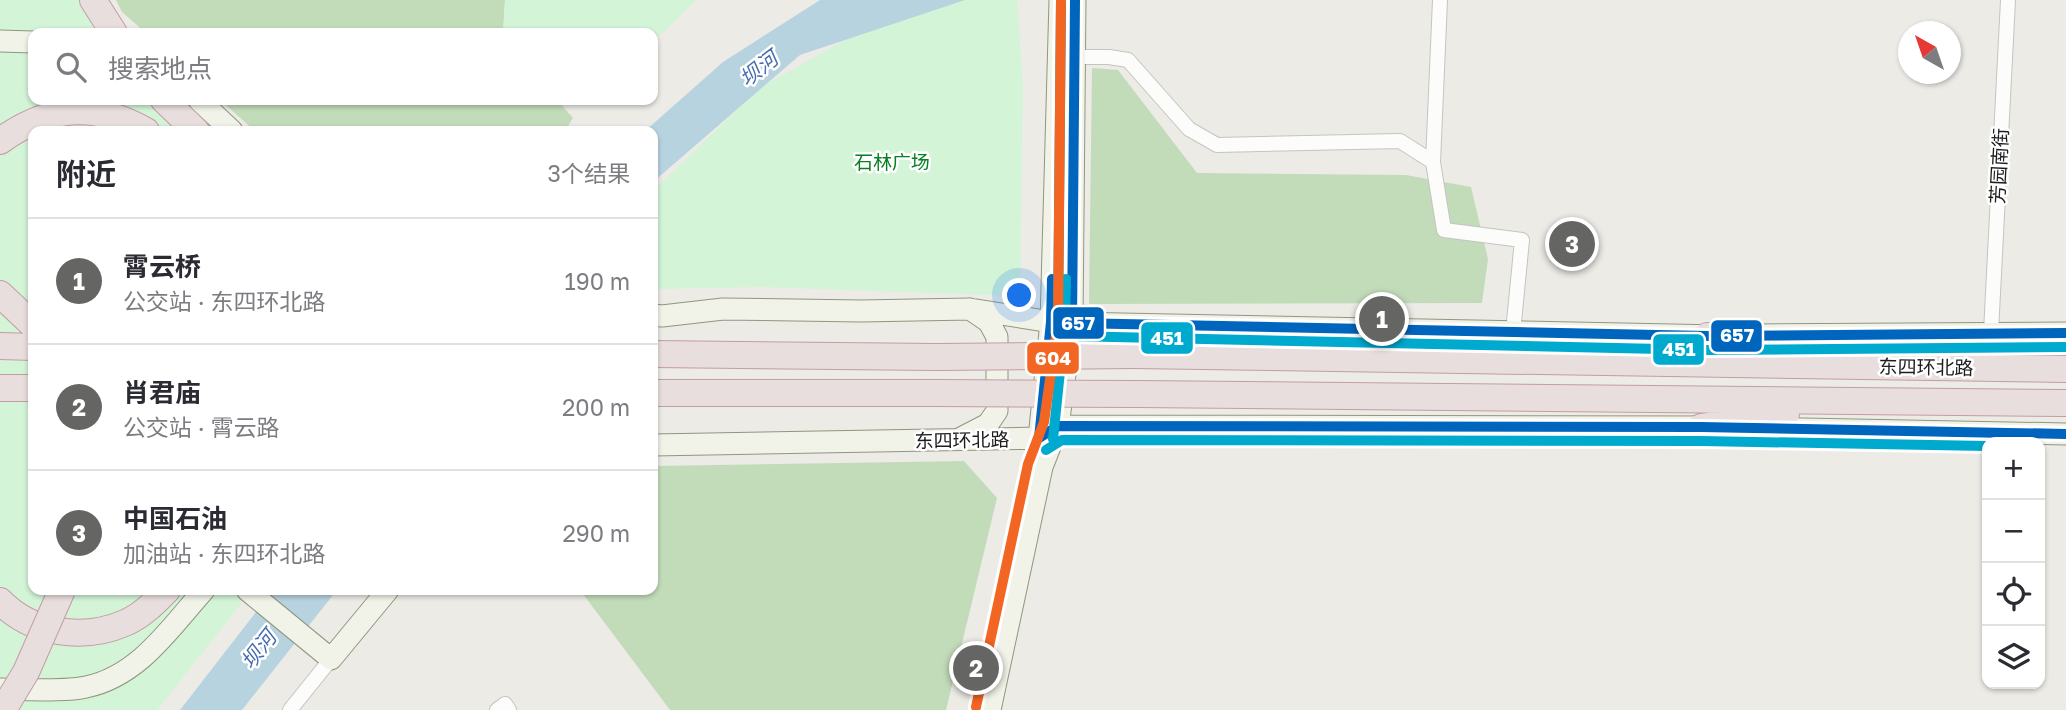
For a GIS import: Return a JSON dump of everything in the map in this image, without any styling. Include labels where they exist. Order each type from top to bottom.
[{"type":"highway","points":[[93,0],[111,28]]},
{"type":"highway","points":[[169,105],[191,126]]},
{"type":"highway","points":[[0,141],[23,125],[52,114],[92,111],[118,117],[136,126]]},
{"type":"highway","points":[[0,294],[28,320]]},
{"type":"highway","points":[[1707,336],[1895,367]]},
{"type":"highway","points":[[658,337],[756,354]]},
{"type":"highway","name":"东四环北路","points":[[658,354],[937,357],[1133,355],[2066,369]]},
{"type":"highway","points":[[0,388],[28,388]]},
{"type":"highway","points":[[658,409],[804,391]]},
{"type":"highway","name":"东四环北路","points":[[658,393],[804,391],[2066,403]]},
{"type":"highway","points":[[1702,427],[1866,402]]},
{"type":"highway","points":[[3,710],[26,672],[60,595]]},
{"type":"highway","points":[[0,601],[12,614],[35,625],[81,634],[104,631],[127,622],[159,598]]},
{"type":"street","points":[[976,710],[1028,469],[1039,438],[1061,322],[1060,0]]},
{"type":"street","points":[[990,710],[1042,467],[1058,426],[1075,57],[1075,0]]},
{"type":"street","points":[[1440,0],[1433,162],[1444,230],[1522,240],[1513,332]]},
{"type":"street","name":"芳园南街","points":[[1991,332],[2008,0]]},
{"type":"street","points":[[0,41],[28,42]]},
{"type":"street","points":[[1075,57],[1128,60],[1189,129],[1217,145],[1400,141],[1433,162]]},
{"type":"street","points":[[205,105],[226,126]]},
{"type":"street","name":"东四环北路","points":[[658,316],[723,309],[970,309],[1061,322],[1513,332],[1707,336],[2066,333]]},
{"type":"street","points":[[956,441],[988,424],[997,411],[997,337],[989,322],[970,309]]},
{"type":"street","points":[[1039,438],[1058,426],[1702,427],[2066,434]]},
{"type":"street","name":"东四环北路","points":[[658,445],[1039,438]]},
{"type":"street","points":[[0,689],[85,688],[120,676],[159,641],[200,595]]},
{"type":"street","points":[[253,595],[331,659]]},
{"type":"street","points":[[290,710],[384,595]]},
{"type":"street","points":[[497,710],[505,704],[509,710]]},
{"type":"green space","points":[[0,0],[82,0],[94,28],[28,28],[28,105],[164,105],[183,126],[28,126],[28,595],[248,595],[157,710],[0,710]]},
{"type":"green space","points":[[116,0],[505,0],[503,28],[140,28],[122,12]]},
{"type":"green space","points":[[505,0],[696,0],[658,37],[658,28],[503,28]]},
{"type":"green space","name":"石林广场","points":[[939,0],[1017,0],[1023,87],[1020,296],[761,287],[658,289],[658,186],[760,88],[868,27]]},
{"type":"green space","points":[[1092,68],[1118,70],[1197,173],[1406,175],[1471,187],[1488,259],[1482,303],[1089,304]]},
{"type":"green space","points":[[226,105],[561,105],[573,118],[568,126],[249,126]]},
{"type":"green space","points":[[964,461],[997,498],[946,710],[670,710],[584,595],[658,595],[658,466]]},
{"type":"water","name":"坝河","points":[[820,0],[965,0],[800,55],[658,178],[658,126],[651,126],[723,62]]},
{"type":"water","name":"坝河","points":[[269,595],[333,595],[242,710],[180,710]]},
{"type":"transit line","name":"451","points":[[1061,0],[1058,323],[1061,332],[1068,336],[1707,350],[2066,347]]},
{"type":"transit line","name":"604","points":[[976,707],[1028,464],[1044,422],[1058,322],[1061,0]]},
{"type":"transit line","name":"657","points":[[1075,0],[1072,323],[1707,336],[2066,333]]},
{"type":"transit line","name":"657","points":[[1039,438],[1051,322],[1052,279]]},
{"type":"transit line","name":"451","points":[[1053,439],[1065,323],[1066,279]]},
{"type":"transit line","name":"657","points":[[1039,438],[1058,426],[1701,427],[2066,434]]},
{"type":"transit line","name":"451","points":[[1046,450],[1062,440],[1701,441],[1982,446]]},
{"type":"place","name":"中国石油","points":[[1572,244]]},
{"type":"place","name":"霄云桥","points":[[1382,319]]},
{"type":"place","name":"肖君庙","points":[[976,668]]}]
